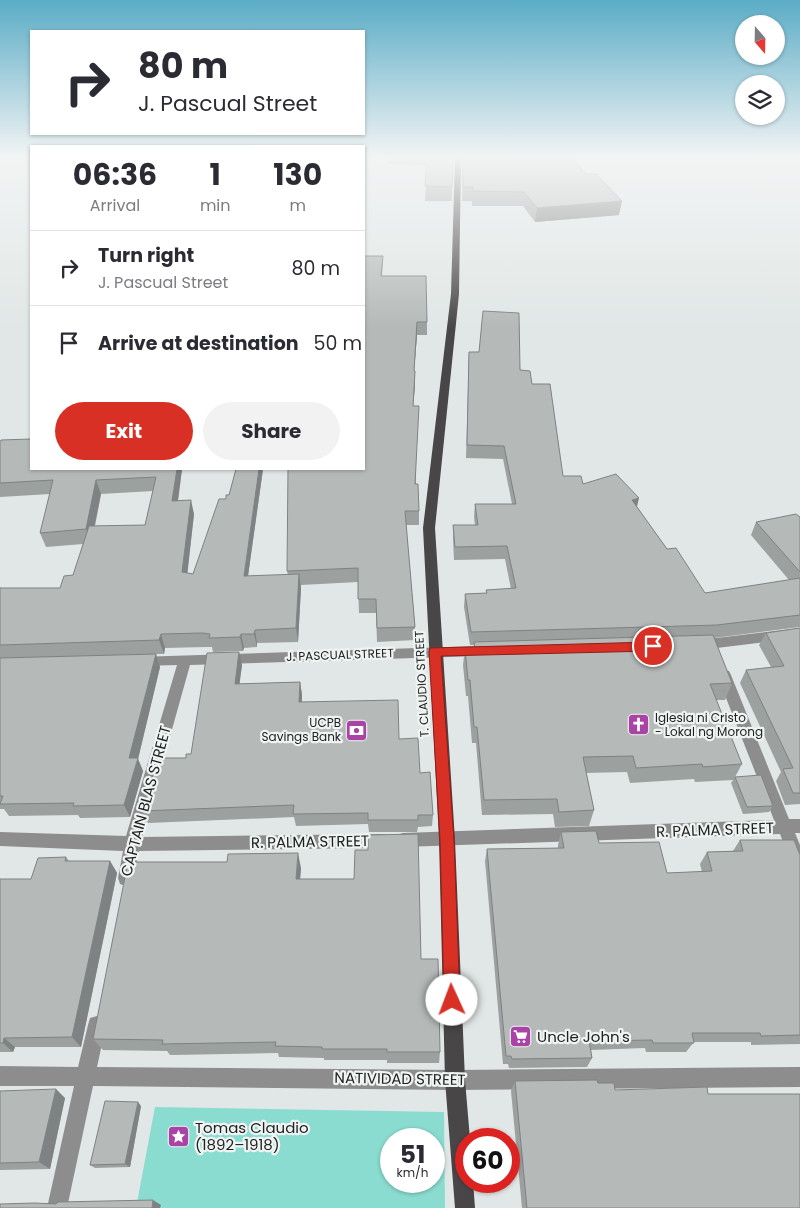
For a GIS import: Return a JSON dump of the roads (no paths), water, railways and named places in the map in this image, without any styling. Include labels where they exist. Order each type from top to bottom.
[{"type":"main road","name":"T. CLAUDIO STREET","points":[[456,214],[454,294],[429,528],[447,840],[455,1080],[465,1208]]},
{"type":"street","points":[[683,646],[716,654],[800,633]]},
{"type":"street","name":"J. PASCUAL STREET","points":[[127,662],[494,650]]},
{"type":"street","points":[[716,654],[800,866]]},
{"type":"street","name":"CAPTAIN BLAS STREET","points":[[123,892],[132,844],[185,660]]},
{"type":"street","name":"R. PALMA STREET","points":[[0,839],[132,844],[447,840],[800,826]]},
{"type":"street","points":[[57,1208],[100,1008]]},
{"type":"street","name":"NATIVIDAD STREET","points":[[0,1076],[87,1075],[455,1080],[800,1077]]},
{"type":"place","name":"Iglesia ni Cristo - Lokal ng Morong","points":[[639,725]]},
{"type":"place","name":"UCPB Savings Bank","points":[[357,730]]},
{"type":"place","name":"Uncle John's","points":[[521,1037]]},
{"type":"place","name":"Tomas Claudio (1892–1918)","points":[[179,1137]]}]
